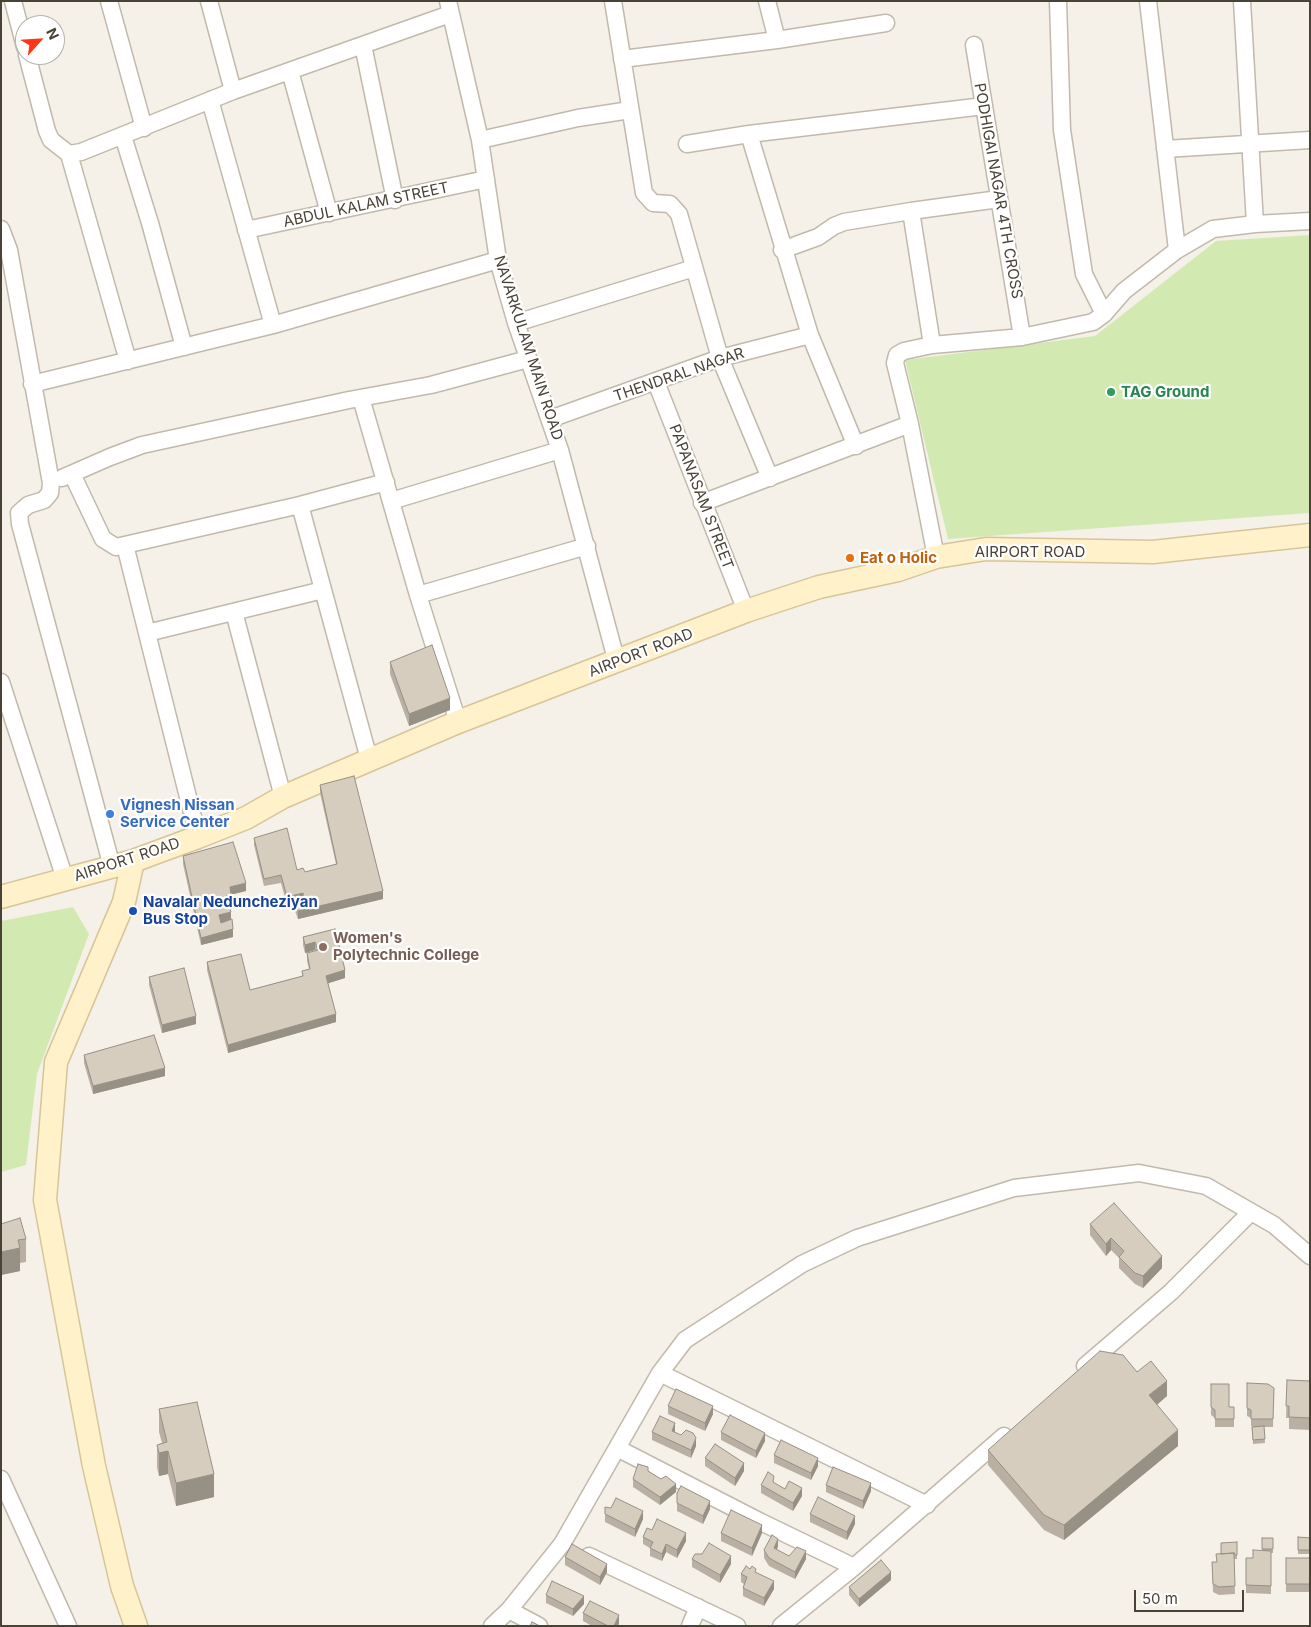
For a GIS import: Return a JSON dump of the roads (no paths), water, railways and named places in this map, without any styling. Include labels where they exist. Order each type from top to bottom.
[{"type":"street","points":[[13,1],[17,15]]},
{"type":"street","points":[[109,1],[144,128]]},
{"type":"street","points":[[209,1],[233,91]]},
{"type":"street","points":[[613,1],[644,193],[653,203],[670,204],[679,214],[720,358],[770,478]]},
{"type":"street","points":[[767,1],[777,40]]},
{"type":"street","points":[[1058,1],[1062,130],[1084,274],[1104,314]]},
{"type":"street","points":[[1148,1],[1176,250]]},
{"type":"street","points":[[1242,1],[1252,144],[1255,224]]},
{"type":"street","points":[[69,154],[81,152],[233,91],[363,45],[449,8]]},
{"type":"street","name":"NAVARKULAM MAIN ROAD","points":[[449,8],[480,140],[498,260],[528,360],[560,450],[617,663]]},
{"type":"street","points":[[622,59],[777,40],[886,23]]},
{"type":"street","points":[[363,45],[395,200]]},
{"type":"street","name":"PODHIGAI NAGAR 4TH CROSS","points":[[974,45],[1022,337]]},
{"type":"street","points":[[30,65],[46,131],[50,140],[69,154],[128,361]]},
{"type":"street","points":[[290,70],[330,213]]},
{"type":"street","points":[[210,100],[273,325]]},
{"type":"street","points":[[687,144],[748,134],[984,106]]},
{"type":"street","points":[[480,140],[578,118],[630,110]]},
{"type":"street","points":[[748,134],[782,250],[810,336],[856,446]]},
{"type":"street","points":[[123,136],[150,223],[184,347]]},
{"type":"street","points":[[1165,149],[1310,140]]},
{"type":"street","name":"ABDUL KALAM STREET","points":[[246,230],[395,200],[486,179]]},
{"type":"street","points":[[782,250],[818,238],[834,226],[844,222],[1000,199]]},
{"type":"street","points":[[911,211],[932,344]]},
{"type":"street","points":[[936,557],[910,424],[895,363],[897,356],[904,350],[932,344],[1022,337],[1093,322],[1104,314],[1124,291],[1176,250],[1213,230],[1255,224],[1310,221]]},
{"type":"street","points":[[1,229],[9,250],[51,483],[50,493],[44,500],[28,505],[19,513],[20,524],[123,864],[124,902],[56,1062],[46,1200],[94,1466],[122,1586],[136,1626]]},
{"type":"street","points":[[32,384],[273,325],[498,260]]},
{"type":"street","points":[[516,323],[694,268]]},
{"type":"street","name":"THENDRAL NAGAR","points":[[550,419],[720,358],[810,336]]},
{"type":"street","points":[[51,483],[142,445],[431,384],[528,360]]},
{"type":"street","name":"PAPANASAM STREET","points":[[656,382],[746,612]]},
{"type":"street","points":[[361,398],[418,595],[458,722]]},
{"type":"street","points":[[702,503],[910,424]]},
{"type":"street","points":[[391,501],[560,450]]},
{"type":"street","points":[[72,474],[103,539],[116,547],[300,505],[386,482]]},
{"type":"street","points":[[300,505],[369,759]]},
{"type":"street","name":"AIRPORT ROAD","points":[[1,897],[123,864],[198,837],[246,818],[283,797],[458,722],[617,663],[746,612],[819,587],[898,570],[936,557],[986,549],[1153,552],[1310,535]]},
{"type":"street","points":[[124,545],[198,837]]},
{"type":"street","points":[[418,595],[587,546]]},
{"type":"street","points":[[147,633],[323,590]]},
{"type":"street","points":[[234,612],[283,797]]},
{"type":"street","points":[[1,682],[65,879]]},
{"type":"street","points":[[492,1626],[509,1610],[562,1544],[660,1373],[685,1340],[802,1264],[857,1238],[1014,1188],[1140,1173],[1206,1186],[1274,1225],[1310,1256]]},
{"type":"street","points":[[1070,1379],[1171,1292],[1251,1212]]},
{"type":"street","points":[[660,1373],[927,1504]]},
{"type":"street","points":[[781,1626],[854,1567],[1018,1425]]},
{"type":"street","points":[[617,1448],[761,1522],[854,1567]]},
{"type":"street","points":[[1,1480],[68,1626]]},
{"type":"street","points":[[562,1544],[737,1626]]},
{"type":"street","points":[[690,1626],[698,1608]]},
{"type":"street","points":[[509,1610],[539,1626]]},
{"type":"place","name":"TAG Ground","points":[[1111,392]]},
{"type":"place","name":"Eat o Holic","points":[[850,558]]},
{"type":"place","name":"Vignesh Nissan Service Center","points":[[110,814]]},
{"type":"place","name":"Navalar Neduncheziyan Bus Stop","points":[[133,911]]},
{"type":"place","name":"Women's Polytechnic College","points":[[323,947]]}]
